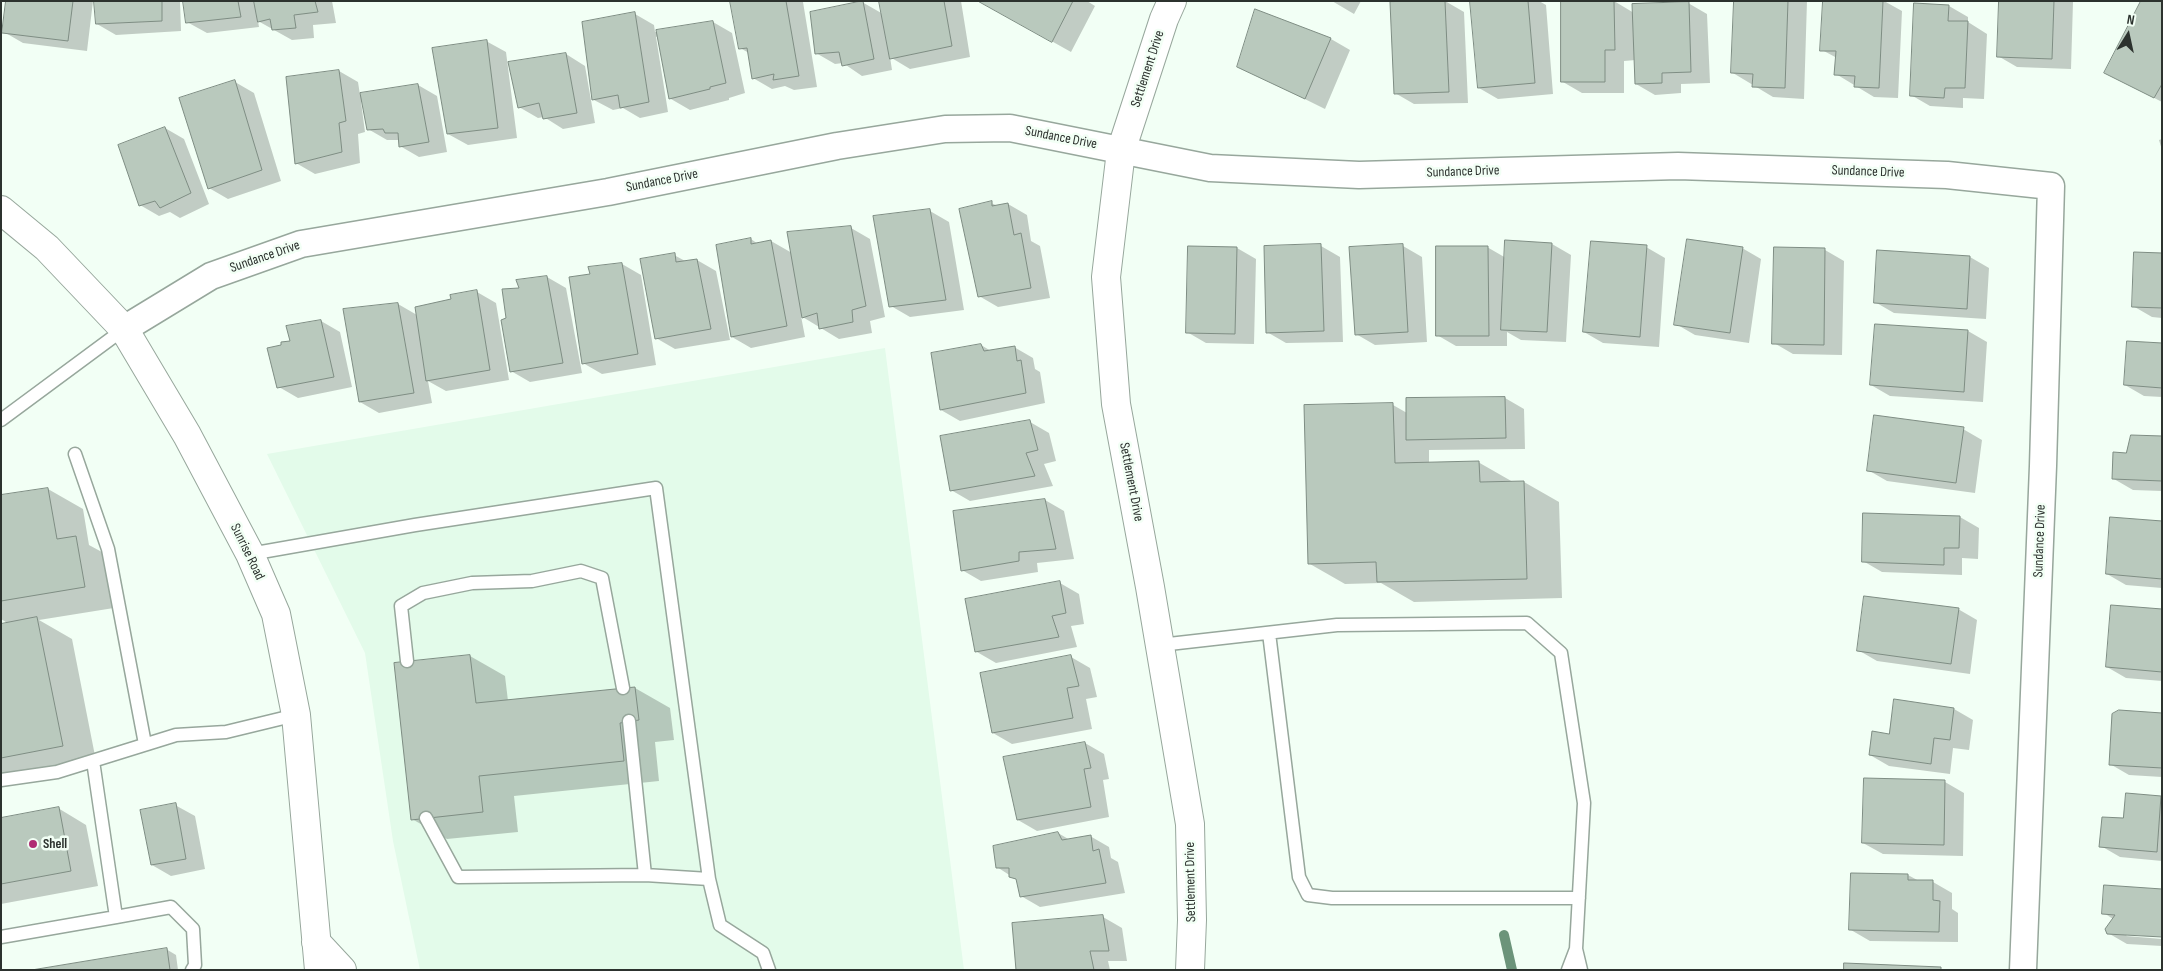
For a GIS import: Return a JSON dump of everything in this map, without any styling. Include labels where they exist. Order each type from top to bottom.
[{"type":"street","name":"Settlement Drive","points":[[1172,1],[1164,19],[1121,151],[1106,277],[1115,394],[1190,824],[1192,920],[1190,970]]},
{"type":"street","name":"Sundance Drive","points":[[124,329],[211,276],[301,244],[608,192],[837,146],[946,129],[1010,128],[1210,168],[1359,175],[1678,166],[1947,175],[2051,186],[2043,466],[2023,970]]},
{"type":"street","name":"Sunrise Road","points":[[1,210],[47,248],[124,329],[188,435],[250,554],[276,614],[296,715],[320,970]]},
{"type":"street","points":[[301,970],[316,942],[342,970]]},
{"type":"lane","points":[[1,420],[124,329]]},
{"type":"lane","points":[[75,454],[108,549],[145,744]]},
{"type":"lane","points":[[250,554],[415,525],[656,488],[709,879],[720,925],[763,953],[769,970]]},
{"type":"lane","points":[[407,661],[401,606],[424,593],[472,583],[532,581],[581,571],[602,578],[623,688]]},
{"type":"lane","points":[[1160,645],[1337,625],[1526,623],[1561,653],[1584,803],[1576,949],[1581,970]]},
{"type":"lane","points":[[1269,633],[1299,878],[1308,895],[1332,898],[1579,898]]},
{"type":"lane","points":[[1,780],[57,772],[176,735],[226,732],[296,715]]},
{"type":"lane","points":[[629,721],[645,875]]},
{"type":"lane","points":[[93,761],[116,917]]},
{"type":"lane","points":[[426,818],[458,877],[645,875],[709,879]]},
{"type":"lane","points":[[1,937],[171,907],[193,929],[194,965],[192,970]]},
{"type":"lane","points":[[1568,970],[1576,949]]},
{"type":"shaded area","points":[[885,348],[964,970],[420,970],[393,841],[365,653],[267,454]]},
{"type":"building","points":[[6,1],[73,1],[68,41],[2,33]]},
{"type":"building","points":[[94,1],[162,1],[162,21],[96,24]]},
{"type":"building","points":[[183,1],[238,1],[241,17],[186,23]]},
{"type":"building","points":[[254,1],[315,1],[318,12],[294,15],[296,28],[272,30],[270,19],[258,22]]},
{"type":"building","points":[[730,1],[786,1],[799,76],[773,80],[774,74],[752,79],[747,48],[739,49]]},
{"type":"building","points":[[863,1],[874,59],[842,66],[839,52],[815,54],[810,12]]},
{"type":"building","points":[[879,1],[944,1],[952,46],[890,59]]},
{"type":"building","points":[[978,1],[1073,1],[1052,42]]},
{"type":"building","points":[[1445,1],[1449,92],[1394,94],[1390,2]]},
{"type":"building","points":[[1470,1],[1528,1],[1535,83],[1478,88]]},
{"type":"building","points":[[1561,1],[1614,1],[1615,50],[1605,50],[1605,82],[1561,82]]},
{"type":"building","points":[[1734,1],[1788,1],[1785,88],[1752,87],[1753,74],[1731,73]]},
{"type":"building","points":[[1823,1],[1883,1],[1879,88],[1854,87],[1855,76],[1834,75],[1836,51],[1820,51]]},
{"type":"building","points":[[1999,1],[2054,1],[2052,59],[1997,57]]},
{"type":"building","points":[[2141,1],[2162,1],[2162,84],[2154,98],[2104,73]]},
{"type":"building","points":[[1689,2],[1691,72],[1662,73],[1662,83],[1635,84],[1632,4]]},
{"type":"building","points":[[1914,3],[1949,5],[1948,21],[1968,21],[1965,88],[1945,88],[1944,98],[1910,96]]},
{"type":"building","points":[[1255,9],[1331,38],[1305,99],[1237,67]]},
{"type":"building","points":[[635,12],[649,102],[620,108],[618,95],[592,100],[582,22]]},
{"type":"building","points":[[713,21],[726,83],[669,99],[656,30]]},
{"type":"building","points":[[487,40],[498,128],[447,134],[432,48]]},
{"type":"building","points":[[566,53],[577,113],[543,119],[539,103],[518,108],[508,62]]},
{"type":"building","points":[[339,70],[346,121],[339,123],[342,152],[295,164],[286,77]]},
{"type":"building","points":[[235,80],[262,170],[208,189],[179,98]]},
{"type":"building","points":[[418,84],[429,142],[399,147],[398,133],[385,133],[383,129],[367,130],[360,93]]},
{"type":"building","points":[[165,127],[191,193],[160,208],[155,201],[139,206],[118,145]]},
{"type":"building","points":[[992,201],[992,206],[1008,203],[1014,235],[1021,233],[1031,288],[978,297],[959,209]]},
{"type":"building","points":[[930,209],[946,300],[889,307],[873,216]]},
{"type":"building","points":[[851,226],[866,306],[852,310],[853,322],[819,329],[817,313],[802,318],[787,232]]},
{"type":"building","points":[[751,238],[751,244],[771,240],[787,326],[731,337],[716,245]]},
{"type":"building","points":[[1687,239],[1743,247],[1730,333],[1674,325]]},
{"type":"building","points":[[1505,240],[1552,243],[1547,332],[1501,330]]},
{"type":"building","points":[[1591,241],[1647,245],[1640,337],[1583,332]]},
{"type":"building","points":[[1321,244],[1324,331],[1266,333],[1264,246]]},
{"type":"building","points":[[1403,244],[1408,332],[1355,335],[1349,247]]},
{"type":"building","points":[[1188,246],[1237,247],[1235,334],[1186,333]]},
{"type":"building","points":[[1436,246],[1488,246],[1489,336],[1436,336]]},
{"type":"building","points":[[1774,247],[1825,248],[1824,345],[1772,344]]},
{"type":"building","points":[[1877,250],[1970,256],[1967,309],[1874,303]]},
{"type":"building","points":[[2134,252],[2162,253],[2162,308],[2132,307]]},
{"type":"building","points":[[675,253],[676,262],[697,259],[711,329],[655,339],[640,259]]},
{"type":"building","points":[[622,263],[638,354],[582,364],[569,277],[590,274],[588,267]]},
{"type":"building","points":[[547,276],[563,363],[510,372],[501,320],[506,318],[502,289],[519,288],[516,280]]},
{"type":"building","points":[[477,290],[490,370],[426,381],[415,307],[451,299],[450,295]]},
{"type":"building","points":[[398,303],[414,393],[359,402],[343,309]]},
{"type":"building","points":[[321,320],[334,377],[277,388],[267,348],[281,345],[281,342],[290,341],[286,326]]},
{"type":"building","points":[[1875,324],[1968,330],[1964,392],[1870,385]]},
{"type":"building","points":[[2127,341],[2162,343],[2162,388],[2124,385]]},
{"type":"building","points":[[981,344],[984,351],[1015,346],[1017,361],[1021,360],[1026,393],[940,410],[931,353]]},
{"type":"building","points":[[1505,397],[1506,438],[1406,440],[1406,398]]},
{"type":"building","points":[[1393,403],[1395,463],[1479,461],[1480,482],[1524,481],[1527,579],[1377,582],[1376,562],[1308,564],[1304,405]]},
{"type":"building","points":[[1874,415],[1964,427],[1956,483],[1867,471]]},
{"type":"building","points":[[1030,420],[1038,450],[1026,453],[1035,476],[950,491],[940,436]]},
{"type":"building","points":[[2131,435],[2162,436],[2162,481],[2112,479],[2113,452],[2126,453]]},
{"type":"building","points":[[48,488],[57,539],[76,536],[85,587],[1,601],[1,495]]},
{"type":"building","points":[[1045,499],[1056,549],[1019,552],[1019,561],[961,571],[953,511]]},
{"type":"building","points":[[1863,513],[1960,516],[1959,548],[1944,548],[1944,565],[1862,562]]},
{"type":"building","points":[[2110,517],[2162,521],[2162,579],[2106,574]]},
{"type":"building","points":[[1060,581],[1066,613],[1052,616],[1059,637],[975,652],[965,599]]},
{"type":"building","points":[[1864,596],[1959,608],[1951,664],[1857,651]]},
{"type":"building","points":[[2111,605],[2162,609],[2162,672],[2106,667]]},
{"type":"building","points":[[37,617],[63,746],[1,758],[1,624]]},
{"type":"building","points":[[470,655],[476,703],[635,687],[639,720],[620,723],[624,761],[479,776],[483,812],[411,820],[394,663]]},
{"type":"building","points":[[1071,655],[1079,686],[1067,688],[1073,718],[992,733],[980,673]]},
{"type":"building","points":[[1894,699],[1954,708],[1950,740],[1934,738],[1931,764],[1869,755],[1872,731],[1889,734]]},
{"type":"building","points":[[2119,710],[2162,713],[2162,768],[2109,765],[2112,714]]},
{"type":"building","points":[[1085,742],[1091,768],[1084,769],[1091,807],[1017,820],[1003,757]]},
{"type":"building","points":[[1864,778],[1945,780],[1944,845],[1862,843]]},
{"type":"building","points":[[2126,793],[2161,796],[2157,852],[2099,847],[2102,817],[2123,818]]},
{"type":"building","points":[[176,803],[186,859],[151,865],[140,810]]},
{"type":"building","name":"Shell","points":[[59,807],[71,871],[1,884],[1,818]]},
{"type":"building","points":[[1058,832],[1062,840],[1091,835],[1093,851],[1099,849],[1106,883],[1020,897],[1016,879],[1009,877],[1009,868],[996,868],[993,846]]},
{"type":"building","points":[[1851,873],[1908,874],[1908,880],[1933,880],[1933,900],[1940,901],[1939,932],[1849,930]]},
{"type":"building","points":[[2104,885],[2162,889],[2162,937],[2107,934],[2105,929],[2115,915],[2102,914]]},
{"type":"building","points":[[1103,915],[1109,951],[1090,951],[1094,970],[1016,970],[1012,923]]},
{"type":"building","points":[[167,948],[170,970],[32,970]]},
{"type":"building","points":[[1844,963],[1941,967],[1941,970],[1844,970]]},
{"type":"waterway","points":[[1504,935],[1512,970]]},
{"type":"place","name":"Shell","points":[[33,844]]}]
